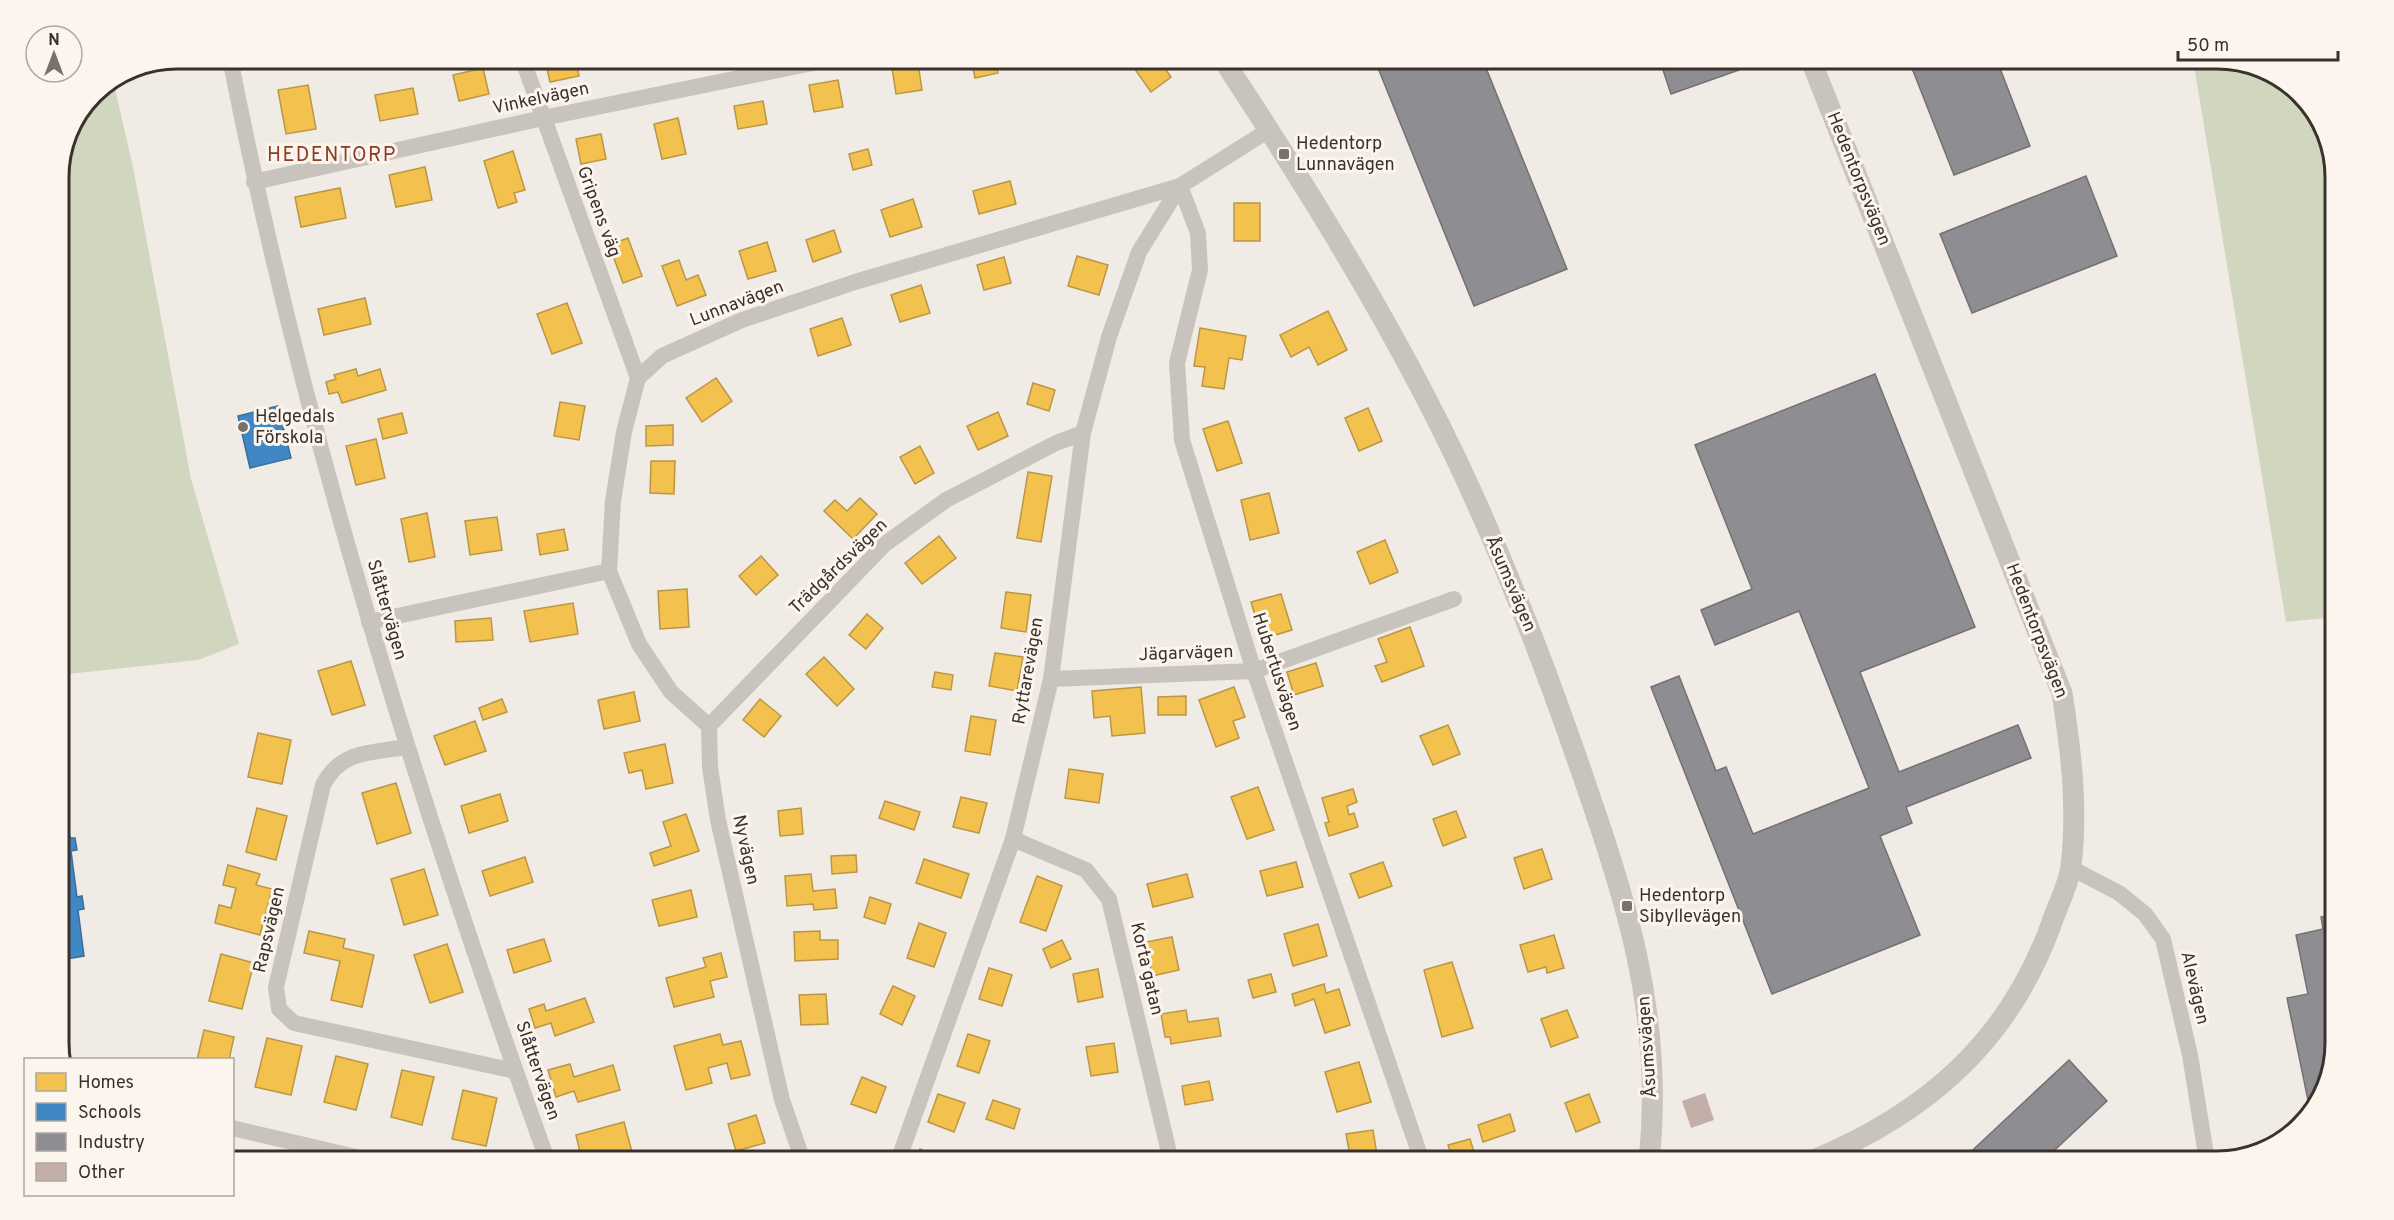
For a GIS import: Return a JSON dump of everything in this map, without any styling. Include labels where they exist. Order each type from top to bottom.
[{"type":"street","name":"Slåttervägen","points":[[232,69],[254,182],[304,391],[369,622],[406,747],[544,1151]]},
{"type":"street","name":"Gripens väg","points":[[526,69],[638,378]]},
{"type":"street","name":"Vinkelvägen","points":[[254,182],[543,118],[749,69]]},
{"type":"street","name":"Åsumsvägen","points":[[1229,69],[1372,300],[1428,401],[1468,484],[1549,679],[1627,906],[1641,968],[1652,1057],[1653,1104],[1650,1151]]},
{"type":"street","name":"Hedentorpsvägen","points":[[1814,69],[2062,693],[2072,755],[2074,814],[2071,868],[2042,950],[2029,976],[1985,1042],[1920,1103],[1874,1134],[1835,1151]]},
{"type":"street","name":"Lunnavägen","points":[[638,378],[662,356],[742,320],[855,282],[1180,186],[1269,130]]},
{"type":"street","name":"Ryttarevägen","points":[[902,1151],[1013,839],[1051,679],[1083,433],[1109,337],[1139,252],[1180,186]]},
{"type":"street","name":"Hubertusvägen","points":[[1180,186],[1198,233],[1200,270],[1176,363],[1182,440],[1254,671],[1419,1151]]},
{"type":"street","points":[[638,378],[624,432],[613,501],[609,571],[639,644],[671,692],[709,726]]},
{"type":"street","name":"Trädgårdsvägen","points":[[709,726],[885,544],[946,500],[1056,443],[1083,433]]},
{"type":"street","points":[[369,622],[609,571]]},
{"type":"street","name":"Jägarvägen","points":[[1051,679],[1254,671],[1454,600]]},
{"type":"street","name":"Nyvägen","points":[[709,726],[710,767],[718,820],[782,1100],[800,1151]]},
{"type":"street","name":"Rapsvägen","points":[[406,747],[347,758],[332,769],[323,785],[276,987],[279,1010],[294,1023],[515,1071]]},
{"type":"street","name":"Korta gatan","points":[[1013,839],[1086,870],[1109,898],[1169,1151]]},
{"type":"street","name":"Alevägen","points":[[2071,868],[2119,893],[2145,914],[2163,939],[2190,1055],[2205,1151]]},
{"type":"street","points":[[234,1128],[330,1151]]},
{"type":"green space","points":[[2195,69],[2238,71],[2265,80],[2277,87],[2307,117],[2314,129],[2323,156],[2325,170],[2325,618],[2286,622]]},
{"type":"green space","points":[[115,89],[133,167],[191,479],[239,644],[198,660],[69,674],[69,170],[80,129],[91,111]]},
{"type":"building: Homes","points":[[483,69],[489,94],[459,101],[453,75]]},
{"type":"building: Homes","points":[[547,69],[577,69],[579,76],[550,82]]},
{"type":"building: Homes","points":[[892,69],[919,69],[922,90],[896,94]]},
{"type":"building: Homes","points":[[973,69],[997,69],[998,73],[975,78]]},
{"type":"building: Homes","points":[[1135,69],[1166,69],[1171,77],[1151,92]]},
{"type":"building: Homes","points":[[838,80],[843,107],[814,112],[809,85]]},
{"type":"building: Homes","points":[[308,85],[316,129],[286,134],[278,90]]},
{"type":"building: Homes","points":[[413,88],[418,114],[380,121],[375,95]]},
{"type":"building: Homes","points":[[763,101],[767,124],[738,129],[734,106]]},
{"type":"building: Homes","points":[[678,118],[686,154],[662,159],[654,124]]},
{"type":"building: Homes","points":[[601,134],[606,159],[581,164],[576,139]]},
{"type":"building: Homes","points":[[868,149],[872,165],[853,170],[849,154]]},
{"type":"building: Homes","points":[[513,151],[525,190],[514,193],[517,202],[498,208],[484,161]]},
{"type":"building: Homes","points":[[425,167],[432,200],[396,207],[389,175]]},
{"type":"building: Homes","points":[[1010,181],[1016,204],[979,214],[973,191]]},
{"type":"building: Homes","points":[[340,188],[346,218],[301,227],[295,197]]},
{"type":"building: Homes","points":[[913,199],[922,227],[890,237],[881,210]]},
{"type":"building: Homes","points":[[1234,203],[1260,203],[1260,241],[1234,241]]},
{"type":"building: Homes","points":[[834,230],[841,252],[813,262],[806,240]]},
{"type":"building: Homes","points":[[628,238],[642,276],[623,283],[609,245]]},
{"type":"building: Homes","points":[[767,242],[776,271],[748,279],[739,251]]},
{"type":"building: Homes","points":[[1077,256],[1108,265],[1099,295],[1068,286]]},
{"type":"building: Homes","points":[[1004,257],[1011,283],[984,290],[977,265]]},
{"type":"building: Homes","points":[[679,260],[686,280],[698,275],[706,295],[677,306],[662,266]]},
{"type":"building: Homes","points":[[921,285],[930,313],[900,322],[891,295]]},
{"type":"building: Homes","points":[[365,298],[371,324],[324,335],[318,309]]},
{"type":"building: Homes","points":[[567,303],[582,343],[552,354],[537,314]]},
{"type":"building: Homes","points":[[1328,311],[1347,350],[1318,365],[1309,347],[1291,357],[1280,335]]},
{"type":"building: Homes","points":[[842,318],[851,345],[818,356],[810,329]]},
{"type":"building: Homes","points":[[1200,328],[1246,336],[1242,360],[1229,358],[1224,389],[1202,386],[1205,367],[1194,366]]},
{"type":"building: Homes","points":[[356,369],[358,376],[380,369],[386,390],[342,403],[338,392],[329,394],[326,382],[336,379],[334,375]]},
{"type":"building: Homes","points":[[716,378],[732,401],[702,422],[686,398]]},
{"type":"building: Homes","points":[[1033,383],[1055,390],[1049,411],[1027,404]]},
{"type":"building: Homes","points":[[560,402],[585,406],[579,440],[554,436]]},
{"type":"building: Homes","points":[[1368,408],[1382,441],[1359,451],[1345,418]]},
{"type":"building: Homes","points":[[998,412],[1008,436],[978,450],[967,426]]},
{"type":"building: Homes","points":[[402,413],[407,433],[383,439],[378,419]]},
{"type":"building: Homes","points":[[1228,421],[1242,463],[1217,471],[1203,429]]},
{"type":"building: Homes","points":[[673,425],[673,445],[646,446],[646,426]]},
{"type":"building: Homes","points":[[376,439],[385,478],[356,485],[346,446]]},
{"type":"building: Homes","points":[[920,446],[934,473],[915,484],[900,457]]},
{"type":"building: Homes","points":[[651,461],[675,461],[674,494],[650,493]]},
{"type":"building: Homes","points":[[1028,472],[1052,476],[1041,542],[1017,538]]},
{"type":"building: Homes","points":[[1269,493],[1279,533],[1250,540],[1241,500]]},
{"type":"building: Homes","points":[[860,498],[877,514],[853,539],[824,511],[835,500],[847,511]]},
{"type":"building: Homes","points":[[427,513],[435,557],[409,562],[401,519]]},
{"type":"building: Homes","points":[[497,517],[502,550],[470,555],[465,521]]},
{"type":"building: Homes","points":[[564,529],[568,550],[540,555],[537,534]]},
{"type":"building: Homes","points":[[939,536],[956,558],[922,584],[905,563]]},
{"type":"building: Homes","points":[[1385,540],[1398,572],[1370,584],[1357,552]]},
{"type":"building: Homes","points":[[761,556],[778,575],[756,595],[739,576]]},
{"type":"building: Homes","points":[[687,589],[689,627],[660,629],[658,591]]},
{"type":"building: Homes","points":[[1006,592],[1031,595],[1026,632],[1001,628]]},
{"type":"building: Homes","points":[[1281,594],[1292,630],[1262,639],[1251,602]]},
{"type":"building: Homes","points":[[573,603],[578,634],[530,642],[524,611]]},
{"type":"building: Homes","points":[[867,614],[883,628],[866,649],[849,635]]},
{"type":"building: Homes","points":[[491,618],[493,640],[456,642],[455,621]]},
{"type":"building: Homes","points":[[1410,627],[1424,666],[1382,682],[1375,666],[1387,662],[1378,639]]},
{"type":"building: Homes","points":[[995,653],[1023,657],[1017,691],[989,686]]},
{"type":"building: Homes","points":[[824,657],[854,689],[837,706],[806,674]]},
{"type":"building: Homes","points":[[351,661],[365,705],[332,715],[318,671]]},
{"type":"building: Homes","points":[[1316,663],[1323,686],[1294,695],[1287,672]]},
{"type":"building: Homes","points":[[935,672],[953,675],[951,690],[932,687]]},
{"type":"building: Homes","points":[[1141,687],[1145,733],[1112,736],[1110,716],[1094,718],[1092,691]]},
{"type":"building: Homes","points":[[1234,687],[1245,717],[1233,721],[1239,738],[1216,747],[1199,700]]},
{"type":"building: Homes","points":[[634,692],[640,721],[604,729],[598,700]]},
{"type":"building: Homes","points":[[1186,696],[1186,715],[1158,715],[1158,697]]},
{"type":"building: Homes","points":[[502,699],[507,712],[483,720],[479,708]]},
{"type":"building: Homes","points":[[760,699],[781,716],[764,737],[743,720]]},
{"type":"building: Homes","points":[[971,716],[996,720],[990,755],[965,751]]},
{"type":"building: Homes","points":[[475,721],[486,751],[445,765],[434,736]]},
{"type":"building: Homes","points":[[1448,725],[1460,754],[1433,765],[1420,736]]},
{"type":"building: Homes","points":[[258,733],[291,740],[282,784],[248,777]]},
{"type":"building: Homes","points":[[665,744],[673,783],[646,789],[642,770],[629,773],[624,753]]},
{"type":"building: Homes","points":[[1069,769],[1103,774],[1099,803],[1065,798]]},
{"type":"building: Homes","points":[[396,783],[411,833],[377,844],[362,793]]},
{"type":"building: Homes","points":[[1258,787],[1274,830],[1247,839],[1231,797]]},
{"type":"building: Homes","points":[[1353,789],[1357,802],[1347,806],[1349,815],[1354,813],[1358,827],[1329,836],[1325,823],[1329,822],[1322,798]]},
{"type":"building: Homes","points":[[500,794],[508,821],[469,833],[461,806]]},
{"type":"building: Homes","points":[[961,797],[987,803],[979,833],[953,827]]},
{"type":"building: Homes","points":[[885,801],[920,812],[914,830],[879,818]]},
{"type":"building: Homes","points":[[257,808],[287,816],[276,860],[246,852]]},
{"type":"building: Homes","points":[[801,808],[803,834],[780,836],[778,811]]},
{"type":"building: Homes","points":[[1456,811],[1466,837],[1443,846],[1433,819]]},
{"type":"building: Homes","points":[[686,814],[699,851],[654,866],[650,853],[671,846],[663,822]]},
{"type":"building: Homes","points":[[1542,849],[1552,879],[1524,889],[1514,858]]},
{"type":"building: Homes","points":[[856,855],[857,872],[832,874],[831,856]]},
{"type":"building: Homes","points":[[525,857],[533,882],[490,896],[482,871]]},
{"type":"building: Homes","points":[[924,859],[969,874],[961,898],[916,883]]},
{"type":"building: Homes","points":[[1296,862],[1303,887],[1267,896],[1260,871]]},
{"type":"building: Homes","points":[[1383,862],[1392,886],[1359,898],[1350,874]]},
{"type":"building: Homes","points":[[228,865],[260,874],[256,885],[272,889],[260,935],[215,923],[219,905],[231,908],[236,888],[223,885]]},
{"type":"building: Homes","points":[[424,869],[438,915],[404,925],[391,879]]},
{"type":"building: Homes","points":[[811,874],[813,891],[835,889],[837,908],[814,910],[813,904],[787,906],[785,876]]},
{"type":"building: Homes","points":[[1187,874],[1193,897],[1153,907],[1147,884]]},
{"type":"building: Homes","points":[[1037,876],[1062,886],[1046,931],[1020,922]]},
{"type":"building: Homes","points":[[691,890],[697,917],[659,926],[652,900]]},
{"type":"building: Homes","points":[[870,897],[891,904],[885,924],[864,917]]},
{"type":"building: Homes","points":[[919,923],[946,933],[934,967],[907,958]]},
{"type":"building: Homes","points":[[1318,924],[1327,956],[1293,966],[1284,934]]},
{"type":"building: Homes","points":[[309,931],[345,939],[343,948],[374,955],[362,1007],[331,1000],[340,961],[304,953]]},
{"type":"building: Homes","points":[[820,931],[820,940],[838,940],[838,959],[795,961],[794,932]]},
{"type":"building: Homes","points":[[1554,935],[1564,968],[1547,973],[1546,967],[1528,972],[1520,945]]},
{"type":"building: Homes","points":[[1172,937],[1179,970],[1152,976],[1146,942]]},
{"type":"building: Homes","points":[[544,939],[551,961],[514,973],[507,950]]},
{"type":"building: Homes","points":[[1062,940],[1071,959],[1051,968],[1043,949]]},
{"type":"building: Homes","points":[[447,944],[463,992],[430,1003],[414,955]]},
{"type":"building: Homes","points":[[721,953],[727,977],[710,981],[714,997],[674,1007],[666,978],[706,967],[703,958]]},
{"type":"building: Homes","points":[[221,954],[254,963],[242,1009],[209,1001]]},
{"type":"building: Homes","points":[[1452,962],[1473,1028],[1442,1037],[1424,970]]},
{"type":"building: Homes","points":[[989,968],[1012,975],[1002,1006],[979,999]]},
{"type":"building: Homes","points":[[1098,969],[1103,997],[1078,1002],[1073,974]]},
{"type":"building: Homes","points":[[1271,974],[1276,992],[1253,998],[1248,980]]},
{"type":"building: Homes","points":[[1324,984],[1326,993],[1339,989],[1350,1025],[1325,1033],[1314,999],[1295,1006],[1292,994]]},
{"type":"building: Homes","points":[[893,986],[915,996],[902,1025],[880,1014]]},
{"type":"building: Homes","points":[[826,994],[828,1024],[801,1025],[799,995]]},
{"type":"building: Homes","points":[[585,998],[594,1022],[555,1036],[551,1023],[535,1028],[529,1009],[544,1004],[546,1011]]},
{"type":"building: Homes","points":[[1186,1010],[1188,1022],[1218,1018],[1221,1036],[1171,1044],[1170,1037],[1165,1037],[1161,1014]]},
{"type":"building: Homes","points":[[1567,1010],[1578,1037],[1551,1047],[1541,1019]]},
{"type":"building: Homes","points":[[204,1030],[234,1037],[229,1058],[197,1058]]},
{"type":"building: Homes","points":[[720,1034],[723,1045],[741,1041],[750,1075],[731,1079],[727,1063],[708,1068],[712,1083],[686,1090],[674,1046]]},
{"type":"building: Homes","points":[[968,1034],[990,1041],[979,1073],[957,1066]]},
{"type":"building: Homes","points":[[267,1038],[302,1046],[291,1095],[255,1087]]},
{"type":"building: Homes","points":[[1114,1043],[1118,1072],[1091,1076],[1086,1047]]},
{"type":"building: Homes","points":[[336,1056],[368,1064],[356,1110],[324,1102]]},
{"type":"building: Homes","points":[[1359,1062],[1371,1102],[1337,1112],[1325,1072]]},
{"type":"building: Homes","points":[[570,1064],[574,1077],[613,1065],[620,1090],[578,1102],[574,1091],[556,1097],[548,1070]]},
{"type":"building: Homes","points":[[402,1070],[434,1077],[422,1125],[391,1117]]},
{"type":"building: Homes","points":[[862,1077],[886,1087],[876,1113],[851,1104]]},
{"type":"building: Homes","points":[[1209,1081],[1213,1100],[1185,1105],[1182,1086]]},
{"type":"building: Homes","points":[[463,1090],[497,1098],[486,1146],[452,1139]]},
{"type":"building: Homes","points":[[938,1094],[965,1103],[954,1132],[928,1122]]},
{"type":"building: Homes","points":[[1589,1094],[1600,1122],[1576,1132],[1565,1103]]},
{"type":"building: Homes","points":[[993,1100],[1020,1109],[1014,1129],[986,1119]]},
{"type":"building: Homes","points":[[1510,1114],[1515,1131],[1483,1142],[1478,1125]]},
{"type":"building: Homes","points":[[756,1115],[765,1143],[736,1151],[728,1124]]},
{"type":"building: Homes","points":[[624,1122],[632,1151],[580,1151],[576,1135]]},
{"type":"building: Homes","points":[[1373,1130],[1376,1151],[1349,1151],[1346,1134]]},
{"type":"building: Homes","points":[[1470,1139],[1474,1151],[1450,1151],[1448,1145]]},
{"type":"building: Schools","points":[[278,406],[291,458],[250,468],[238,416]]},
{"type":"building: Schools","points":[[69,831],[70,838],[75,838],[77,850],[71,851],[77,897],[82,896],[84,909],[78,910],[84,956],[69,958]]},
{"type":"building: Industry","points":[[1378,69],[1486,69],[1567,269],[1474,306]]},
{"type":"building: Industry","points":[[1663,69],[1742,69],[1671,94]]},
{"type":"building: Industry","points":[[1912,69],[2000,69],[2030,146],[1954,175]]},
{"type":"building: Industry","points":[[2086,176],[2117,256],[1972,313],[1940,234]]},
{"type":"building: Industry","points":[[1875,374],[1975,627],[1860,672],[1899,772],[2018,725],[2031,758],[1906,807],[1912,823],[1880,836],[1920,935],[1772,994],[1651,687],[1679,676],[1716,771],[1726,767],[1753,834],[1869,788],[1799,611],[1715,645],[1701,610],[1752,589],[1695,445]]},
{"type":"building: Industry","points":[[2325,916],[2325,1043],[2319,1078],[2308,1101],[2287,998],[2308,994],[2296,935],[2323,929],[2321,917]]},
{"type":"building: Industry","points":[[2069,1060],[2107,1101],[2054,1151],[1972,1151]]},
{"type":"building: Other","points":[[1705,1093],[1714,1120],[1691,1128],[1682,1101]]},
{"type":"place","name":"Hedentorp Lunnavägen","points":[[1284,154]]},
{"type":"place","name":"Helgedals Förskola","points":[[243,427]]},
{"type":"place","name":"Hedentorp Sibyllevägen","points":[[1627,906]]},
{"type":"district","name":"HEDENTORP","points":[[332,156]]}]
